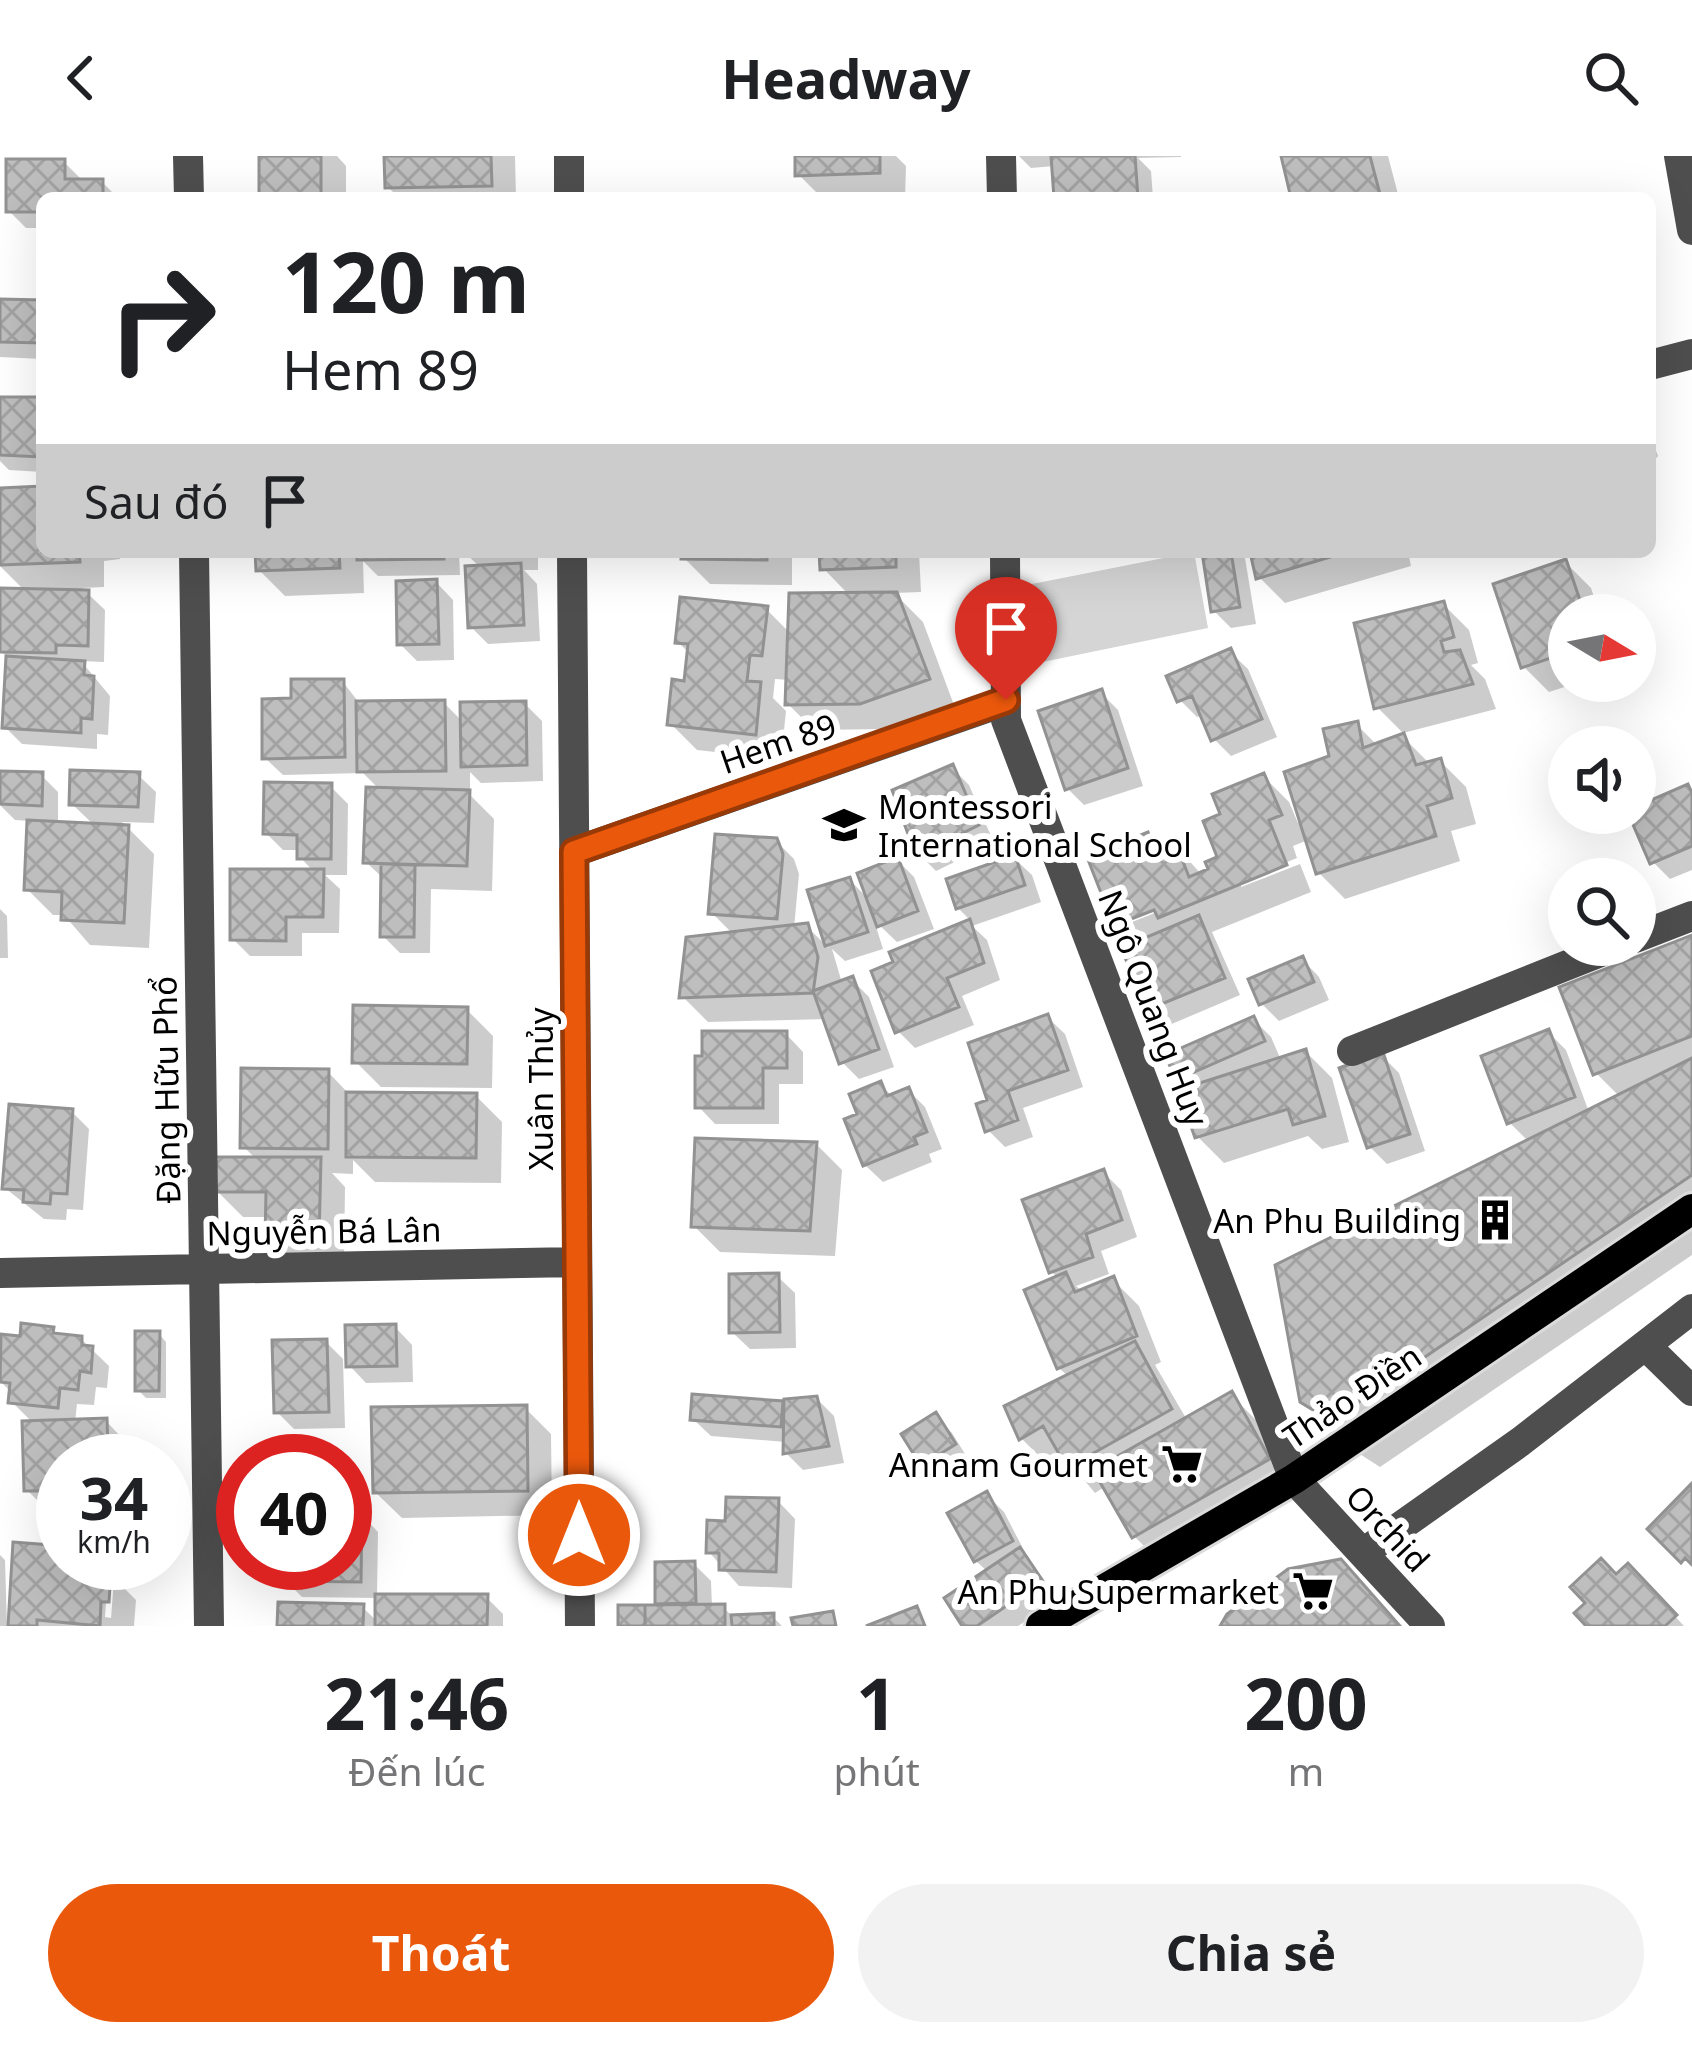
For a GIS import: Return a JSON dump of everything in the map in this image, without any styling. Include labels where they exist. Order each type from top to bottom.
[{"type":"main road","name":"Thảo Điền","points":[[1041,1626],[1294,1479],[1692,1209]]},
{"type":"street","points":[[188,156],[189,192]]},
{"type":"street","points":[[569,156],[569,192]]},
{"type":"street","points":[[1001,156],[1002,192]]},
{"type":"street","points":[[1679,156],[1692,230]]},
{"type":"street","points":[[1656,363],[1692,354]]},
{"type":"street","name":"Đặng Hữu Phổ","points":[[194,558],[209,1626]]},
{"type":"street","name":"Xuân Thủy","points":[[572,558],[580,1626]]},
{"type":"street","name":"Ngô Quang Huy","points":[[1005,558],[1006,720],[1294,1479]]},
{"type":"street","name":"Hem 89","points":[[574,852],[1006,700]]},
{"type":"street","points":[[1656,930],[1692,916]]},
{"type":"street","points":[[1352,1051],[1565,966]]},
{"type":"street","name":"Nguyễn Bá Lân","points":[[0,1273],[577,1262]]},
{"type":"street","points":[[1363,1553],[1520,1442],[1692,1309]]},
{"type":"street","points":[[1646,1346],[1692,1391]]},
{"type":"street","name":"Orchid","points":[[1294,1479],[1430,1626]]},
{"type":"shaded area","points":[[1164,558],[1195,558],[1208,628],[1033,664],[1017,587]]},
{"type":"building","points":[[259,156],[321,156],[321,192],[259,192]]},
{"type":"building","points":[[384,156],[491,156],[492,186],[385,188]]},
{"type":"building","points":[[795,156],[880,156],[880,173],[795,176]]},
{"type":"building","points":[[1051,156],[1135,156],[1138,192],[1054,192]]},
{"type":"building","points":[[1281,156],[1370,156],[1379,192],[1290,192]]},
{"type":"building","points":[[6,159],[65,159],[65,179],[103,179],[103,192],[36,192],[36,212],[6,212]]},
{"type":"building","points":[[0,299],[36,300],[36,343],[0,342]]},
{"type":"building","points":[[0,397],[36,397],[36,457],[0,455]]},
{"type":"building","points":[[36,486],[36,558],[80,558],[80,562],[0,565],[0,488]]},
{"type":"building","points":[[255,558],[339,558],[340,568],[256,571]]},
{"type":"building","points":[[357,558],[444,558],[444,559]]},
{"type":"building","points":[[767,558],[767,560],[681,559]]},
{"type":"building","points":[[819,558],[896,558],[896,567],[820,570]]},
{"type":"building","points":[[1203,558],[1232,558],[1240,607],[1211,612]]},
{"type":"building","points":[[1251,558],[1327,558],[1256,579]]},
{"type":"building","points":[[1566,559],[1578,594],[1548,594],[1548,659],[1521,668],[1493,584]]},
{"type":"building","points":[[521,563],[524,625],[468,628],[465,566]]},
{"type":"building","points":[[437,579],[439,644],[397,645],[396,581]]},
{"type":"building","points":[[0,588],[89,590],[88,646],[56,645],[56,653],[0,652]]},
{"type":"building","points":[[897,592],[930,679],[860,704],[785,705],[789,593]]},
{"type":"building","points":[[680,597],[768,606],[762,656],[750,655],[747,681],[761,682],[756,735],[667,725],[672,679],[684,681],[688,644],[675,643]]},
{"type":"building","points":[[1444,601],[1454,637],[1441,641],[1444,652],[1460,650],[1473,684],[1374,709],[1354,623]]},
{"type":"building","points":[[1231,648],[1262,719],[1211,741],[1192,696],[1177,702],[1166,676]]},
{"type":"building","points":[[6,656],[85,661],[84,675],[94,676],[92,719],[81,718],[81,733],[2,728]]},
{"type":"building","points":[[291,679],[344,679],[345,757],[262,759],[262,699],[291,698]]},
{"type":"building","points":[[1102,689],[1128,768],[1065,790],[1038,711]]},
{"type":"building","points":[[445,700],[446,771],[357,772],[356,701]]},
{"type":"building","points":[[526,701],[527,765],[461,767],[460,702]]},
{"type":"building","points":[[1358,721],[1363,748],[1404,733],[1416,765],[1441,758],[1452,798],[1427,806],[1436,836],[1316,874],[1284,772],[1329,756],[1323,729]]},
{"type":"building","points":[[953,764],[979,825],[916,856],[892,790]]},
{"type":"building","points":[[70,770],[140,772],[138,807],[69,805]]},
{"type":"building","points":[[0,771],[43,772],[42,806],[0,804]]},
{"type":"building","points":[[1264,773],[1282,815],[1269,820],[1287,865],[1158,918],[1154,910],[1121,923],[1110,896],[1103,898],[1087,857],[1148,832],[1155,849],[1175,841],[1189,877],[1208,869],[1205,862],[1217,857],[1203,821],[1220,814],[1212,794]]},
{"type":"building","points":[[264,782],[332,783],[331,859],[297,859],[297,835],[263,834]]},
{"type":"building","points":[[1688,784],[1692,793],[1692,846],[1656,861],[1647,858],[1637,834],[1656,834],[1656,798]]},
{"type":"building","points":[[366,787],[470,790],[467,866],[363,863]]},
{"type":"building","points":[[27,820],[129,825],[124,923],[61,920],[62,892],[24,890]]},
{"type":"building","points":[[715,834],[777,838],[783,854],[777,919],[708,914]]},
{"type":"building","points":[[1015,855],[1025,885],[956,909],[946,879]]},
{"type":"building","points":[[898,857],[918,911],[877,927],[857,873]]},
{"type":"building","points":[[381,864],[415,865],[414,937],[380,937]]},
{"type":"building","points":[[230,869],[324,869],[323,917],[286,917],[286,941],[230,940]]},
{"type":"building","points":[[850,877],[868,932],[825,946],[807,890]]},
{"type":"building","points":[[1199,915],[1225,978],[1147,1010],[1121,948]]},
{"type":"building","points":[[970,919],[984,963],[947,978],[959,1007],[895,1033],[871,971],[893,962],[889,952]]},
{"type":"building","points":[[808,923],[818,957],[813,993],[679,998],[686,937]]},
{"type":"building","points":[[1692,935],[1692,1036],[1593,1075],[1559,987],[1613,966],[1656,966],[1656,949]]},
{"type":"building","points":[[1303,956],[1314,982],[1259,1005],[1248,979]]},
{"type":"building","points":[[853,976],[879,1049],[839,1064],[813,991]]},
{"type":"building","points":[[353,1005],[468,1007],[467,1064],[352,1063]]},
{"type":"building","points":[[1048,1014],[1068,1070],[1008,1091],[1018,1120],[985,1132],[976,1104],[987,1100],[968,1043]]},
{"type":"building","points":[[1254,1016],[1265,1041],[1176,1080],[1165,1055]]},
{"type":"building","points":[[1549,1029],[1575,1097],[1507,1124],[1481,1056]]},
{"type":"building","points":[[702,1031],[787,1031],[787,1068],[763,1068],[763,1108],[695,1108],[695,1056],[702,1056]]},
{"type":"building","points":[[1306,1049],[1325,1116],[1293,1125],[1288,1109],[1195,1138],[1178,1090]]},
{"type":"building","points":[[1383,1052],[1410,1134],[1367,1148],[1339,1068]]},
{"type":"building","name":"An Phu Building","points":[[1692,1058],[1692,1175],[1331,1421],[1300,1402],[1275,1265]]},
{"type":"building","points":[[241,1068],[329,1069],[328,1149],[240,1148]]},
{"type":"building","points":[[881,1081],[887,1096],[909,1087],[927,1132],[914,1137],[917,1144],[863,1166],[844,1119],[857,1114],[849,1094]]},
{"type":"building","points":[[346,1092],[477,1093],[476,1158],[346,1157]]},
{"type":"building","points":[[9,1104],[73,1109],[67,1194],[51,1193],[50,1204],[23,1202],[24,1190],[2,1189]]},
{"type":"building","points":[[695,1138],[817,1142],[810,1231],[691,1227]]},
{"type":"building","points":[[215,1157],[321,1157],[319,1239],[265,1238],[266,1192],[214,1192]]},
{"type":"building","points":[[1104,1169],[1122,1220],[1086,1234],[1093,1257],[1049,1273],[1022,1200]]},
{"type":"building","points":[[1066,1272],[1075,1292],[1114,1276],[1137,1336],[1057,1369],[1024,1290]]},
{"type":"building","points":[[779,1273],[780,1332],[729,1333],[729,1274]]},
{"type":"building","points":[[21,1323],[54,1327],[53,1333],[82,1336],[82,1345],[93,1346],[91,1373],[80,1371],[78,1390],[60,1388],[58,1408],[8,1403],[10,1383],[0,1382],[1,1334],[20,1336]]},
{"type":"building","points":[[396,1324],[397,1366],[346,1367],[345,1325]]},
{"type":"building","points":[[135,1331],[160,1331],[159,1391],[135,1391]]},
{"type":"building","points":[[327,1339],[329,1412],[274,1413],[272,1340]]},
{"type":"building","points":[[1135,1341],[1172,1409],[1067,1468],[1043,1426],[1019,1440],[1004,1406]]},
{"type":"building","name":"Annam Gourmet","points":[[1232,1391],[1270,1459],[1132,1538],[1093,1470]]},
{"type":"building","points":[[692,1394],[783,1401],[781,1427],[690,1420]]},
{"type":"building","points":[[817,1396],[829,1446],[783,1454],[784,1399]]},
{"type":"building","points":[[527,1405],[528,1491],[373,1493],[371,1407]]},
{"type":"building","points":[[936,1412],[956,1444],[921,1466],[901,1434]]},
{"type":"building","points":[[107,1418],[107,1434],[36,1434],[36,1491],[24,1491],[22,1421]]},
{"type":"building","points":[[1692,1483],[1692,1565],[1685,1558],[1681,1563],[1647,1529]]},
{"type":"building","points":[[987,1491],[1013,1541],[974,1562],[947,1513]]},
{"type":"building","points":[[726,1497],[779,1498],[776,1572],[719,1570],[719,1553],[706,1553],[707,1520],[725,1521]]},
{"type":"building","points":[[13,1542],[36,1544],[36,1590],[110,1590],[109,1602],[101,1602],[100,1626],[37,1620],[37,1626],[8,1626]]},
{"type":"building","points":[[1020,1547],[1043,1581],[977,1626],[962,1626],[944,1598]]},
{"type":"building","points":[[1601,1558],[1616,1574],[1628,1563],[1677,1615],[1665,1626],[1586,1626],[1574,1613],[1585,1603],[1570,1587]]},
{"type":"building","name":"An Phu Supermarket","points":[[1341,1559],[1400,1626],[1220,1626],[1227,1614],[1288,1569]]},
{"type":"building","points":[[695,1561],[696,1603],[655,1604],[655,1562]]},
{"type":"building","points":[[375,1594],[488,1594],[487,1626],[375,1626]]},
{"type":"building","points":[[278,1602],[364,1604],[363,1626],[277,1626]]},
{"type":"building","points":[[725,1604],[725,1626],[645,1626],[645,1605]]},
{"type":"building","points":[[618,1605],[645,1605],[645,1626],[618,1626]]},
{"type":"building","points":[[917,1606],[925,1626],[866,1626]]},
{"type":"building","points":[[833,1611],[836,1626],[793,1626],[791,1618]]},
{"type":"building","points":[[774,1613],[774,1626],[732,1626],[731,1615]]},
{"type":"place","name":"Montessori International School","points":[[844,825]]},
{"type":"place","name":"An Phu Building","points":[[1495,1220]]},
{"type":"place","name":"Annam Gourmet","points":[[1182,1464]]},
{"type":"place","name":"An Phu Supermarket","points":[[1313,1591]]},
{"type":"route","points":[[579,1535],[574,852],[1006,700]]}]
